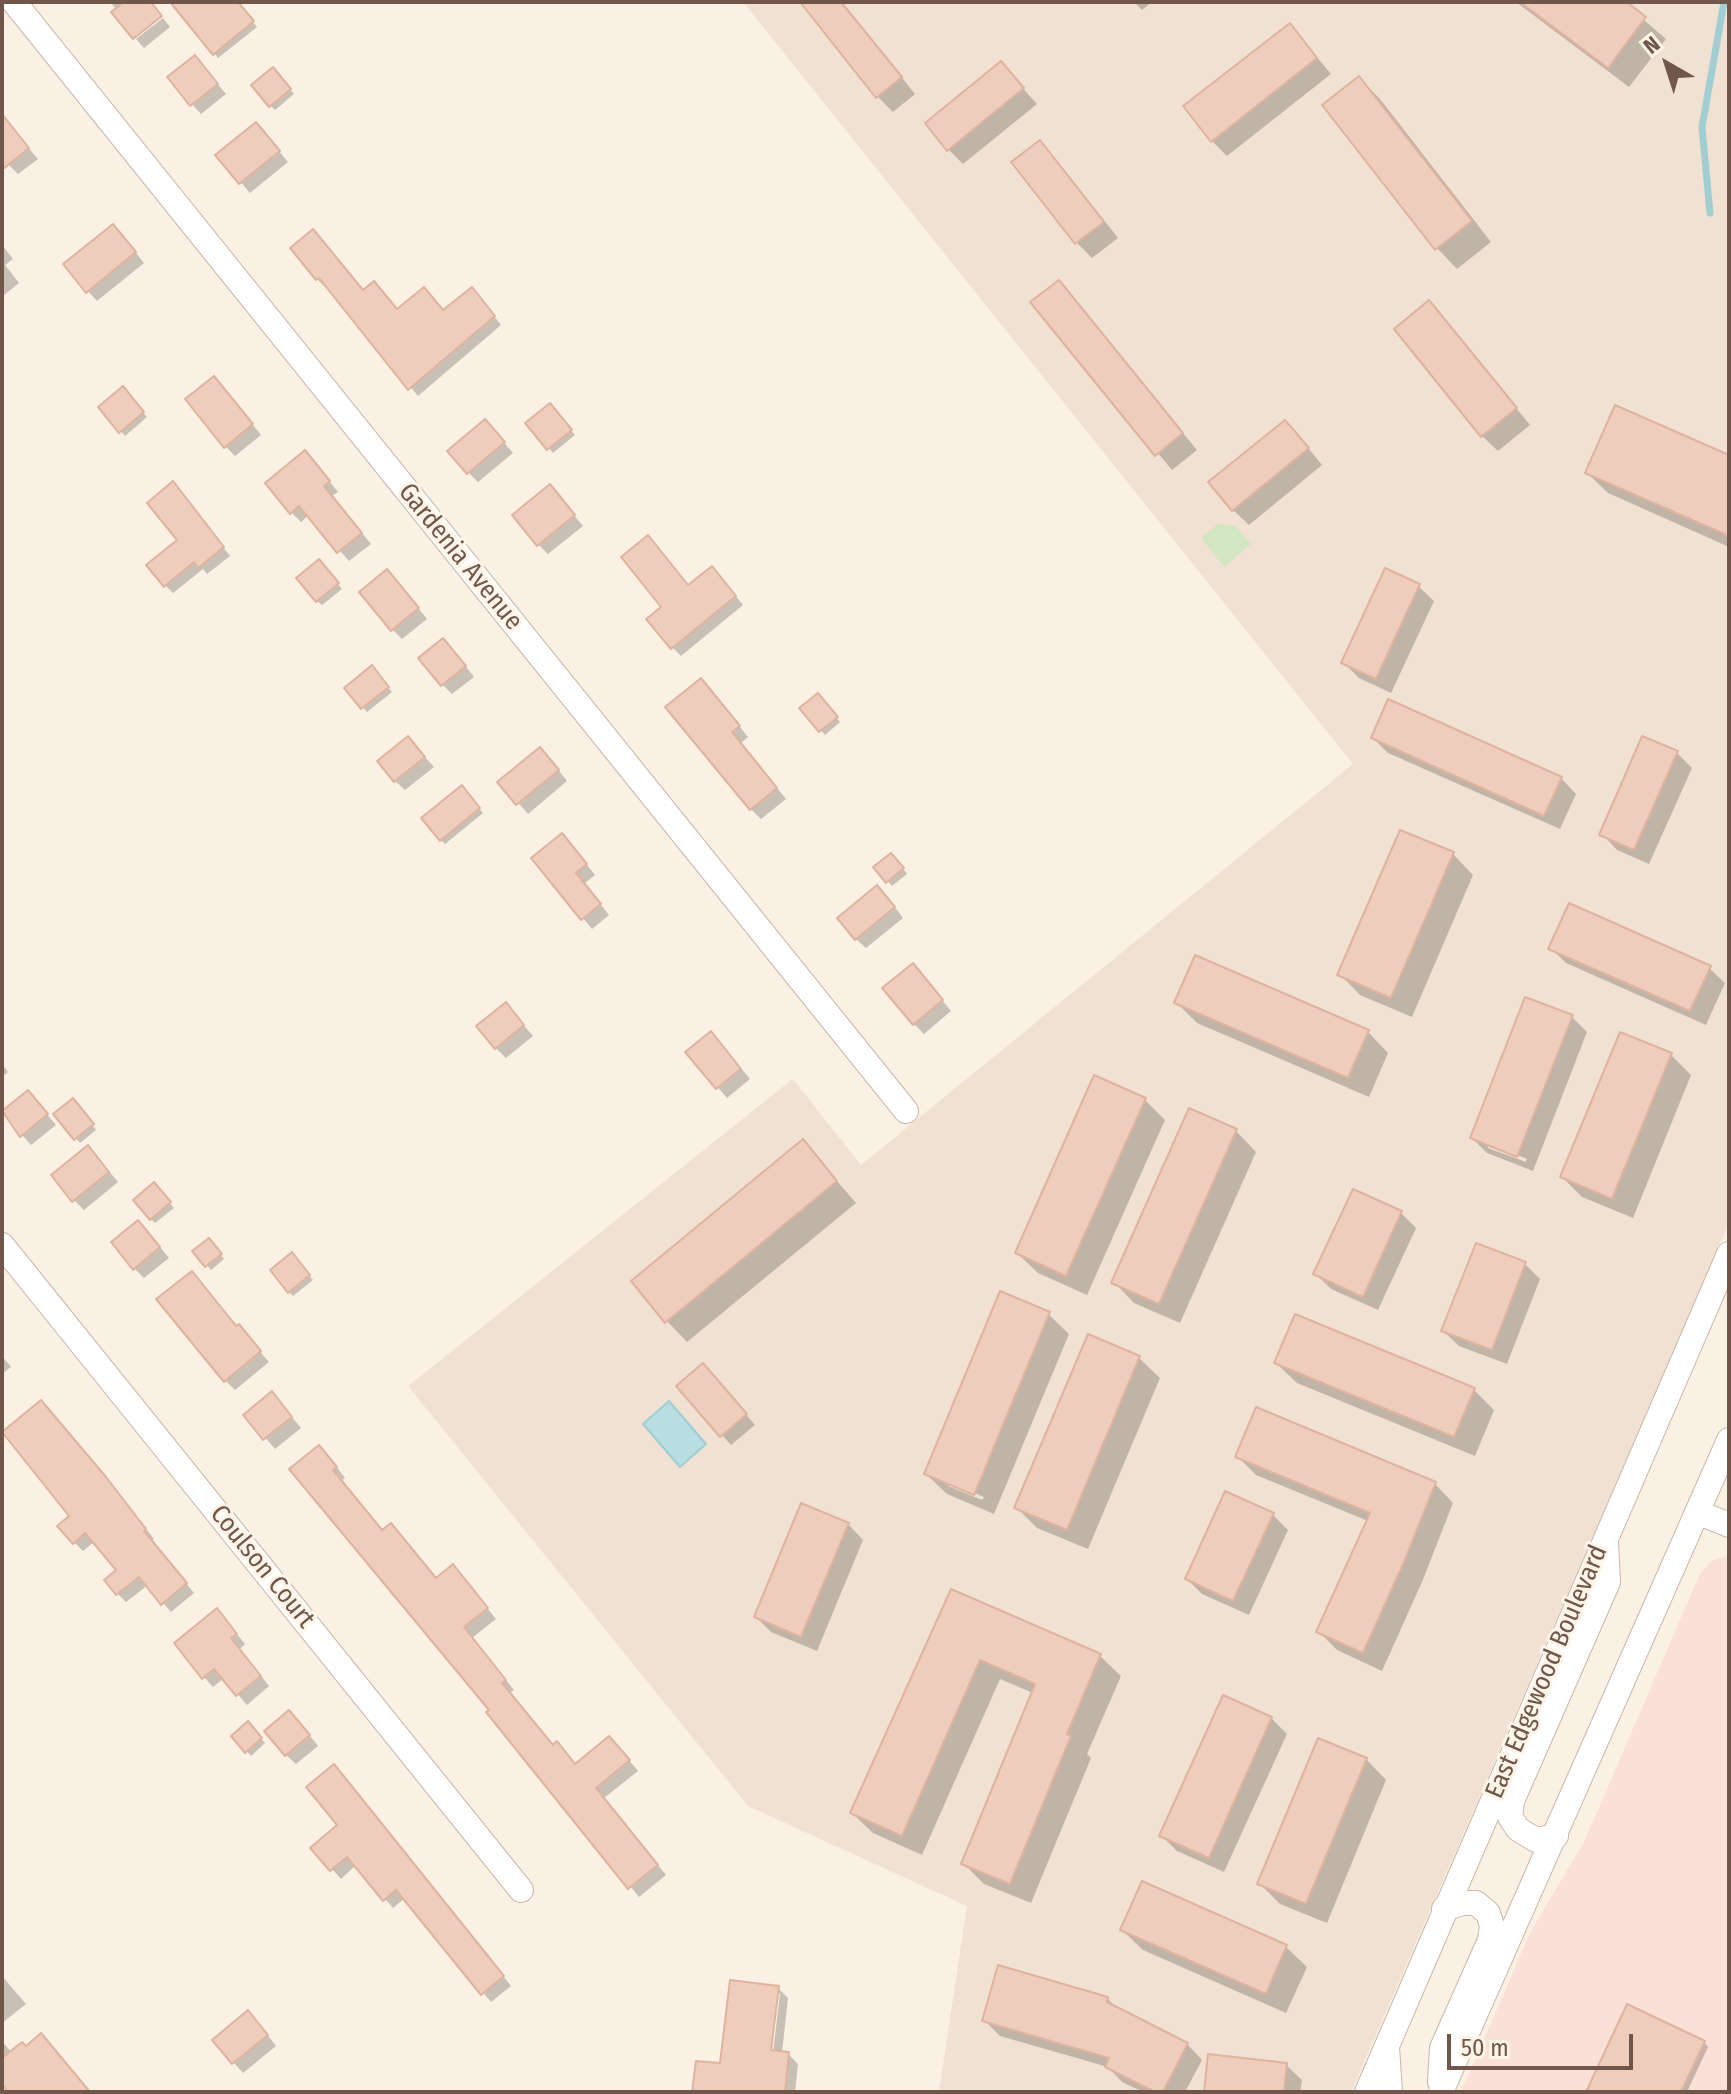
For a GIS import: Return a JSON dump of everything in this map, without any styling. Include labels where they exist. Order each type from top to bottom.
[{"type":"street","name":"Gardenia Avenue","points":[[14,2],[906,1111]]},
{"type":"street","name":"Coulson Court","points":[[2,1245],[521,1890]]},
{"type":"street","name":"East Edgewood Boulevard","points":[[1367,2092],[1729,1254]]},
{"type":"street","points":[[1440,2092],[1729,1440]]},
{"type":"street","points":[[1697,1512],[1729,1525]]},
{"type":"street","points":[[1556,1836],[1536,1840],[1518,1829],[1510,1817],[1512,1801],[1608,1582],[1606,1536]]},
{"type":"street","points":[[1440,2092],[1442,2048],[1490,1940],[1492,1926],[1488,1913],[1476,1903],[1462,1903],[1444,1909]]},
{"type":"street","points":[[1387,2045],[1390,2092]]},
{"type":"shaded area","points":[[743,2],[1729,2],[1729,1223],[1351,2092],[939,2092],[967,1906],[748,1806],[408,1386],[793,1079],[861,1165],[1353,764]]},
{"type":"shaded area","points":[[1729,1556],[1729,2092],[1461,2092],[1531,1931],[1584,1842],[1700,1574],[1711,1561]]},
{"type":"green space","points":[[1218,524],[1236,526],[1251,544],[1224,567],[1201,538]]},
{"type":"water","points":[[669,1401],[706,1444],[680,1467],[643,1424]]},
{"type":"building","points":[[124,2],[151,2],[162,16],[133,39],[111,12]]},
{"type":"building","points":[[170,2],[238,2],[254,21],[213,55]]},
{"type":"building","points":[[800,2],[841,2],[902,77],[876,98]]},
{"type":"building","points":[[1520,2],[1627,2],[1646,17],[1608,68]]},
{"type":"building","points":[[1290,23],[1317,58],[1211,142],[1183,106]]},
{"type":"building","points":[[195,55],[218,84],[190,106],[167,77]]},
{"type":"building","points":[[1001,61],[1024,88],[947,151],[925,123]]},
{"type":"building","points":[[273,67],[291,89],[269,107],[251,85]]},
{"type":"building","points":[[1359,76],[1472,221],[1435,250],[1322,105]]},
{"type":"building","points":[[2,114],[29,148],[2,170]]},
{"type":"building","points":[[256,122],[280,151],[239,184],[215,155]]},
{"type":"building","points":[[1040,140],[1104,222],[1075,244],[1011,162]]},
{"type":"building","points":[[113,224],[136,252],[86,293],[63,264]]},
{"type":"building","points":[[313,229],[363,290],[374,281],[397,309],[424,287],[443,310],[472,287],[495,316],[408,390],[319,278],[316,280],[290,248]]},
{"type":"building","points":[[1059,280],[1183,433],[1155,456],[1030,302]]},
{"type":"building","points":[[1429,300],[1517,408],[1481,437],[1394,329]]},
{"type":"building","points":[[214,376],[253,424],[224,448],[185,399]]},
{"type":"building","points":[[123,386],[144,412],[119,433],[98,407]]},
{"type":"building","points":[[550,403],[572,430],[547,450],[525,423]]},
{"type":"building","points":[[1615,405],[1729,455],[1729,536],[1585,473]]},
{"type":"building","points":[[485,419],[505,442],[467,474],[447,451]]},
{"type":"building","points":[[1285,420],[1309,448],[1232,511],[1208,482]]},
{"type":"building","points":[[305,450],[330,481],[324,486],[362,533],[337,553],[299,506],[290,514],[265,483]]},
{"type":"building","points":[[173,481],[224,547],[198,568],[194,562],[164,587],[146,565],[177,540],[147,503]]},
{"type":"building","points":[[550,484],[575,515],[537,546],[512,515]]},
{"type":"building","points":[[648,535],[688,585],[712,566],[736,596],[671,649],[646,619],[661,607],[621,557]]},
{"type":"building","points":[[319,559],[339,583],[316,602],[296,578]]},
{"type":"building","points":[[1385,568],[1420,584],[1376,679],[1341,663]]},
{"type":"building","points":[[387,569],[419,608],[391,631],[359,592]]},
{"type":"building","points":[[443,638],[466,666],[441,686],[418,658]]},
{"type":"building","points":[[372,665],[389,687],[361,709],[344,688]]},
{"type":"building","points":[[701,678],[740,726],[732,732],[777,788],[750,810],[665,707]]},
{"type":"building","points":[[818,693],[838,717],[819,732],[799,708]]},
{"type":"building","points":[[1388,699],[1562,777],[1544,816],[1371,738]]},
{"type":"building","points":[[408,736],[425,757],[394,782],[377,761]]},
{"type":"building","points":[[1642,736],[1678,751],[1634,850],[1599,835]]},
{"type":"building","points":[[540,747],[559,770],[516,805],[497,782]]},
{"type":"building","points":[[462,785],[480,808],[440,841],[421,818]]},
{"type":"building","points":[[1400,830],[1454,852],[1391,998],[1337,975]]},
{"type":"building","points":[[562,833],[587,864],[576,873],[601,904],[581,920],[531,858]]},
{"type":"building","points":[[891,853],[904,868],[886,883],[873,867]]},
{"type":"building","points":[[877,885],[895,907],[855,940],[837,918]]},
{"type":"building","points":[[1569,903],[1711,966],[1690,1011],[1548,949]]},
{"type":"building","points":[[1195,955],[1369,1030],[1348,1078],[1174,1003]]},
{"type":"building","points":[[913,963],[943,1000],[913,1025],[882,988]]},
{"type":"building","points":[[1525,997],[1573,1015],[1517,1157],[1470,1138]]},
{"type":"building","points":[[506,1002],[524,1025],[495,1049],[476,1026]]},
{"type":"building","points":[[711,1031],[741,1069],[716,1089],[685,1052]]},
{"type":"building","points":[[1620,1032],[1672,1053],[1612,1199],[1560,1177]]},
{"type":"building","points":[[1094,1075],[1146,1098],[1066,1276],[1015,1253]]},
{"type":"building","points":[[28,1090],[48,1114],[20,1137],[2,1111]]},
{"type":"building","points":[[73,1098],[94,1124],[74,1140],[53,1114]]},
{"type":"building","points":[[1189,1108],[1237,1129],[1159,1304],[1111,1283]]},
{"type":"building","points":[[803,1139],[837,1181],[665,1323],[631,1281]]},
{"type":"building","points":[[88,1145],[109,1172],[72,1202],[51,1175]]},
{"type":"building","points":[[154,1182],[171,1202],[150,1220],[133,1200]]},
{"type":"building","points":[[1353,1189],[1402,1211],[1363,1297],[1313,1274]]},
{"type":"building","points":[[138,1220],[160,1247],[133,1270],[111,1242]]},
{"type":"building","points":[[209,1238],[222,1254],[205,1267],[192,1251]]},
{"type":"building","points":[[1476,1243],[1526,1262],[1492,1350],[1441,1331]]},
{"type":"building","points":[[292,1252],[310,1275],[288,1293],[270,1270]]},
{"type":"building","points":[[192,1271],[236,1326],[239,1324],[261,1351],[224,1382],[156,1299]]},
{"type":"building","points":[[1000,1291],[1050,1312],[974,1495],[924,1474]]},
{"type":"building","points":[[1295,1314],[1475,1388],[1454,1437],[1274,1363]]},
{"type":"building","points":[[1088,1334],[1140,1356],[1067,1530],[1014,1508]]},
{"type":"building","points":[[703,1363],[747,1414],[720,1437],[676,1386]]},
{"type":"building","points":[[272,1391],[292,1417],[263,1440],[243,1415]]},
{"type":"building","points":[[41,1400],[106,1477],[146,1529],[144,1531],[187,1583],[161,1605],[139,1577],[116,1595],[104,1580],[116,1570],[85,1533],[73,1544],[57,1526],[69,1516],[2,1432]]},
{"type":"building","points":[[1256,1407],[1436,1482],[1363,1653],[1316,1632],[1370,1513],[1235,1457]]},
{"type":"building","points":[[319,1445],[337,1467],[333,1470],[382,1530],[391,1523],[436,1578],[453,1564],[488,1608],[464,1627],[506,1680],[502,1683],[553,1745],[557,1741],[575,1764],[609,1736],[630,1760],[596,1788],[658,1865],[628,1889],[486,1712],[489,1710],[289,1469]]},
{"type":"building","points":[[1225,1491],[1274,1513],[1233,1601],[1185,1579]]},
{"type":"building","points":[[801,1503],[849,1523],[801,1637],[754,1617]]},
{"type":"building","points":[[951,1589],[1101,1654],[1010,1884],[961,1864],[1035,1684],[980,1660],[902,1836],[850,1813]]},
{"type":"building","points":[[217,1608],[237,1634],[231,1638],[261,1676],[236,1696],[214,1669],[202,1679],[174,1643]]},
{"type":"building","points":[[1223,1695],[1272,1717],[1209,1858],[1159,1836]]},
{"type":"building","points":[[289,1710],[310,1735],[285,1756],[264,1731]]},
{"type":"building","points":[[248,1721],[262,1738],[245,1753],[231,1736]]},
{"type":"building","points":[[1318,1738],[1367,1758],[1306,1904],[1257,1884]]},
{"type":"building","points":[[334,1764],[504,1976],[481,1995],[396,1890],[383,1901],[347,1857],[330,1871],[310,1848],[337,1825],[306,1787]]},
{"type":"building","points":[[1142,1881],[1287,1945],[1266,1994],[1120,1930]]},
{"type":"building","points":[[998,1965],[1108,1997],[1107,2002],[1188,2043],[1163,2092],[1155,2092],[1105,2067],[1109,2058],[982,2021]]},
{"type":"building","points":[[730,1980],[779,1986],[771,2050],[789,2052],[785,2092],[692,2092],[696,2061],[720,2063]]},
{"type":"building","points":[[1627,2004],[1705,2041],[1681,2092],[1586,2092]]},
{"type":"building","points":[[248,2010],[268,2035],[232,2064],[212,2040]]},
{"type":"building","points":[[41,2033],[90,2092],[8,2092],[2,2084],[2,2058],[22,2042],[26,2046]]},
{"type":"building","points":[[1208,2054],[1287,2063],[1284,2092],[1204,2092]]},
{"type":"waterway","points":[[1710,213],[1702,127],[1724,2]]}]
